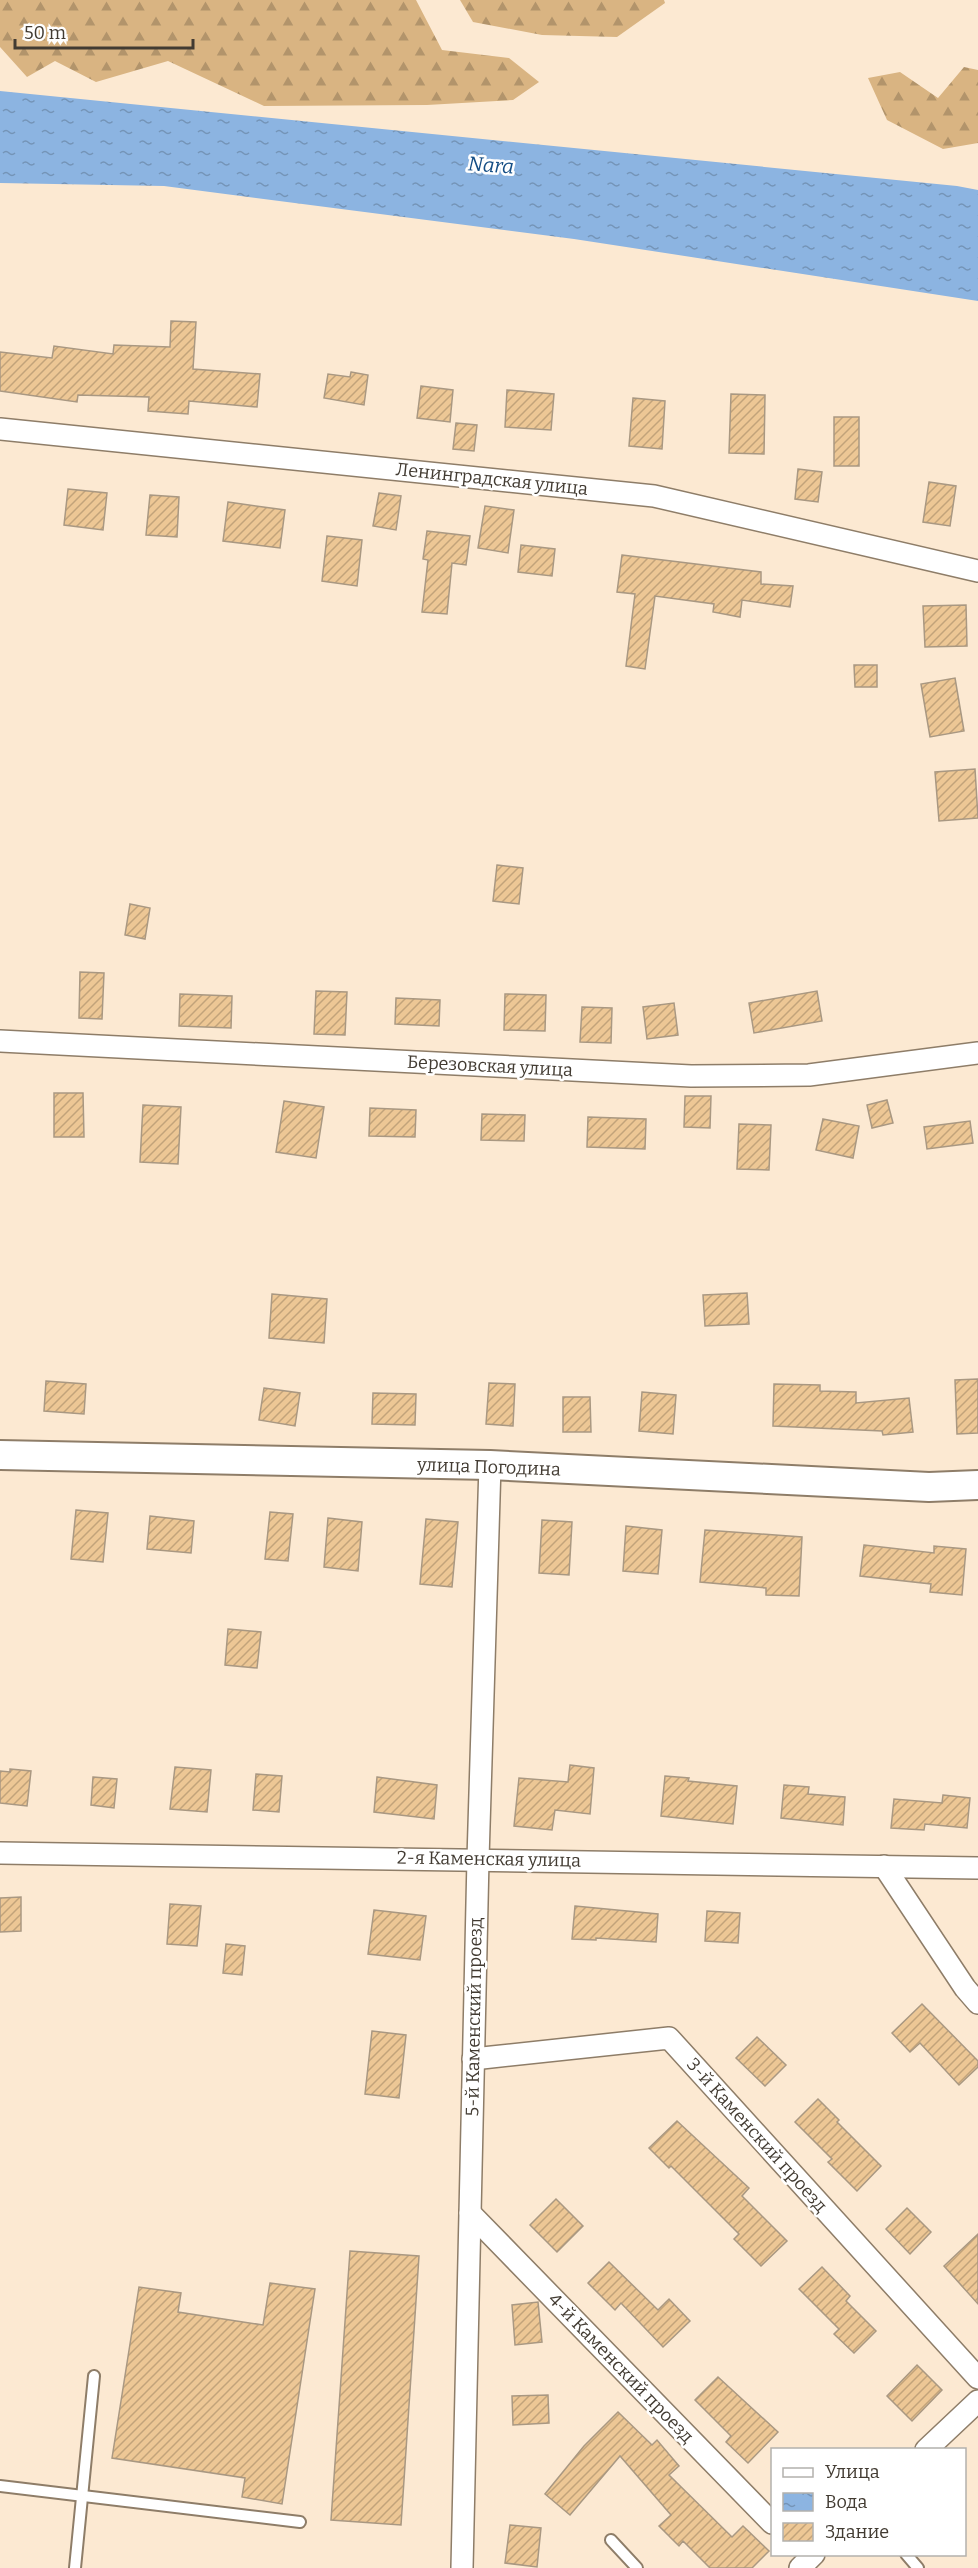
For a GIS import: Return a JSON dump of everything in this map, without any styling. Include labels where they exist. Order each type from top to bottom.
[{"type":"street","name":"Ленинградская улица","points":[[0,429],[654,496],[978,571]]},
{"type":"street","name":"Березовская улица","points":[[0,1041],[691,1076],[809,1075],[978,1053]]},
{"type":"street","name":"улица Погодина","points":[[0,1455],[489,1466],[929,1487],[978,1485]]},
{"type":"street","name":"5-й Каменский проезд","points":[[462,2568],[489,1466]]},
{"type":"street","name":"2-я Каменская улица","points":[[0,1853],[978,1868]]},
{"type":"street","points":[[884,1866],[965,1988],[978,2003]]},
{"type":"street","name":"3-й Каменский проезд","points":[[473,2059],[669,2038],[978,2378]]},
{"type":"street","name":"4-й Каменский проезд","points":[[470,2213],[771,2522]]},
{"type":"street","points":[[928,2448],[978,2401]]},
{"type":"lane","points":[[75,2568],[94,2376]]},
{"type":"lane","points":[[0,2486],[300,2522]]},
{"type":"lane","points":[[611,2540],[637,2568]]},
{"type":"lane","points":[[908,2556],[918,2568]]},
{"type":"green space","points":[[0,0],[416,0],[442,50],[509,58],[539,82],[513,100],[427,105],[264,106],[168,61],[96,82],[55,61],[27,77],[0,47]]},
{"type":"green space","points":[[460,0],[664,0],[665,3],[617,37],[542,35],[473,22]]},
{"type":"green space","points":[[964,67],[978,70],[978,143],[943,149],[887,120],[868,78],[900,72],[938,98]]},
{"type":"water","name":"Nara","points":[[0,91],[957,186],[978,190],[978,301],[574,239],[164,186],[0,183]]},
{"type":"building","points":[[171,321],[196,322],[193,369],[260,374],[257,407],[189,401],[188,414],[148,411],[149,397],[78,395],[77,402],[0,391],[0,352],[52,358],[54,346],[113,354],[114,345],[170,347]]},
{"type":"building","points":[[351,372],[368,375],[364,405],[324,398],[328,374],[350,377]]},
{"type":"building","points":[[421,386],[453,390],[450,422],[417,418]]},
{"type":"building","points":[[507,390],[554,394],[551,430],[505,427]]},
{"type":"building","points":[[731,394],[765,395],[764,454],[729,453]]},
{"type":"building","points":[[633,398],[665,401],[662,449],[629,446]]},
{"type":"building","points":[[834,417],[859,417],[859,466],[834,466]]},
{"type":"building","points":[[456,423],[477,425],[474,451],[453,449]]},
{"type":"building","points":[[798,469],[822,472],[818,502],[795,499]]},
{"type":"building","points":[[929,482],[956,486],[950,526],[923,522]]},
{"type":"building","points":[[68,489],[107,493],[103,530],[64,525]]},
{"type":"building","points":[[379,493],[401,496],[396,530],[373,526]]},
{"type":"building","points":[[150,495],[179,497],[177,537],[146,535]]},
{"type":"building","points":[[228,502],[285,510],[280,548],[223,541]]},
{"type":"building","points":[[485,506],[514,510],[508,553],[478,548]]},
{"type":"building","points":[[427,531],[470,536],[466,565],[452,563],[447,614],[422,612],[428,560],[423,559]]},
{"type":"building","points":[[327,536],[362,540],[357,586],[322,581]]},
{"type":"building","points":[[521,545],[555,549],[552,576],[518,572]]},
{"type":"building","points":[[622,555],[761,572],[761,584],[793,586],[790,607],[742,600],[740,617],[713,612],[714,604],[655,596],[645,669],[626,666],[635,594],[617,592]]},
{"type":"building","points":[[966,605],[967,646],[925,647],[923,606]]},
{"type":"building","points":[[854,665],[877,665],[877,687],[855,687]]},
{"type":"building","points":[[955,678],[964,731],[930,737],[921,684]]},
{"type":"building","points":[[975,769],[978,818],[939,821],[935,772]]},
{"type":"building","points":[[497,865],[523,868],[519,904],[493,901]]},
{"type":"building","points":[[130,904],[150,908],[145,939],[125,935]]},
{"type":"building","points":[[80,972],[104,973],[102,1019],[79,1018]]},
{"type":"building","points":[[316,991],[347,992],[345,1035],[314,1034]]},
{"type":"building","points":[[817,991],[822,1021],[754,1033],[749,1003]]},
{"type":"building","points":[[180,994],[232,996],[231,1028],[179,1026]]},
{"type":"building","points":[[505,994],[546,995],[545,1031],[504,1030]]},
{"type":"building","points":[[396,998],[440,1000],[439,1026],[395,1024]]},
{"type":"building","points":[[674,1003],[678,1035],[647,1039],[643,1007]]},
{"type":"building","points":[[582,1007],[612,1008],[611,1043],[580,1042]]},
{"type":"building","points":[[54,1093],[83,1093],[84,1137],[54,1137]]},
{"type":"building","points":[[685,1096],[711,1096],[710,1128],[684,1127]]},
{"type":"building","points":[[887,1100],[893,1123],[872,1128],[867,1105]]},
{"type":"building","points":[[284,1101],[324,1107],[316,1158],[276,1152]]},
{"type":"building","points":[[143,1105],[181,1107],[178,1164],[140,1162]]},
{"type":"building","points":[[370,1108],[416,1110],[415,1137],[369,1136]]},
{"type":"building","points":[[482,1114],[525,1115],[524,1141],[481,1140]]},
{"type":"building","points":[[588,1117],[646,1119],[645,1149],[587,1147]]},
{"type":"building","points":[[823,1119],[859,1126],[853,1158],[816,1150]]},
{"type":"building","points":[[970,1121],[973,1143],[927,1149],[924,1127]]},
{"type":"building","points":[[739,1124],[771,1125],[769,1170],[737,1169]]},
{"type":"building","points":[[747,1293],[749,1324],[705,1326],[703,1295]]},
{"type":"building","points":[[272,1294],[327,1299],[324,1343],[269,1338]]},
{"type":"building","points":[[978,1379],[978,1433],[957,1434],[955,1380]]},
{"type":"building","points":[[46,1381],[86,1384],[84,1414],[44,1411]]},
{"type":"building","points":[[489,1383],[515,1384],[513,1426],[486,1424]]},
{"type":"building","points":[[774,1384],[820,1385],[820,1391],[856,1392],[856,1403],[909,1398],[913,1432],[883,1435],[882,1431],[773,1426]]},
{"type":"building","points":[[264,1388],[300,1393],[295,1426],[259,1420]]},
{"type":"building","points":[[642,1392],[676,1395],[673,1434],[639,1431]]},
{"type":"building","points":[[373,1393],[416,1394],[415,1425],[372,1424]]},
{"type":"building","points":[[563,1397],[590,1397],[591,1432],[563,1432]]},
{"type":"building","points":[[76,1510],[108,1513],[103,1562],[71,1559]]},
{"type":"building","points":[[270,1512],[293,1514],[288,1561],[265,1559]]},
{"type":"building","points":[[150,1516],[194,1521],[191,1553],[147,1549]]},
{"type":"building","points":[[328,1518],[362,1522],[358,1571],[324,1567]]},
{"type":"building","points":[[426,1519],[458,1522],[452,1587],[420,1584]]},
{"type":"building","points":[[542,1520],[572,1522],[569,1575],[539,1573]]},
{"type":"building","points":[[626,1526],[662,1530],[658,1574],[623,1571]]},
{"type":"building","points":[[705,1530],[802,1537],[799,1596],[766,1595],[766,1588],[700,1582]]},
{"type":"building","points":[[864,1545],[934,1553],[934,1546],[966,1549],[962,1595],[930,1592],[931,1584],[860,1576]]},
{"type":"building","points":[[228,1629],[261,1632],[257,1668],[225,1665]]},
{"type":"building","points":[[570,1765],[594,1768],[590,1814],[555,1810],[552,1830],[514,1826],[519,1778],[568,1782]]},
{"type":"building","points":[[175,1767],[211,1770],[207,1812],[170,1809]]},
{"type":"building","points":[[10,1769],[31,1771],[27,1806],[0,1803],[0,1771],[10,1772]]},
{"type":"building","points":[[256,1774],[282,1776],[279,1812],[253,1810]]},
{"type":"building","points":[[665,1776],[737,1786],[733,1824],[661,1816]]},
{"type":"building","points":[[93,1777],[117,1779],[114,1808],[91,1805]]},
{"type":"building","points":[[377,1777],[437,1785],[434,1819],[374,1812]]},
{"type":"building","points":[[784,1785],[809,1787],[808,1794],[845,1797],[843,1825],[781,1818]]},
{"type":"building","points":[[943,1795],[970,1798],[967,1828],[925,1824],[924,1830],[891,1828],[894,1799],[942,1803]]},
{"type":"building","points":[[21,1897],[21,1931],[0,1932],[0,1898]]},
{"type":"building","points":[[170,1904],[201,1906],[197,1946],[167,1944]]},
{"type":"building","points":[[575,1906],[658,1914],[656,1942],[596,1938],[596,1940],[572,1939]]},
{"type":"building","points":[[374,1910],[426,1916],[420,1960],[368,1954]]},
{"type":"building","points":[[707,1911],[740,1913],[738,1943],[705,1941]]},
{"type":"building","points":[[226,1944],[245,1946],[242,1975],[223,1973]]},
{"type":"building","points":[[922,2004],[978,2061],[978,2067],[959,2085],[920,2043],[910,2052],[892,2033]]},
{"type":"building","points":[[372,2031],[406,2035],[399,2098],[365,2094]]},
{"type":"building","points":[[757,2037],[786,2065],[765,2086],[736,2058]]},
{"type":"building","points":[[818,2099],[839,2120],[837,2122],[881,2166],[857,2191],[828,2162],[832,2159],[795,2122]]},
{"type":"building","points":[[677,2121],[749,2188],[742,2196],[787,2241],[761,2266],[734,2239],[739,2234],[671,2166],[669,2168],[649,2148]]},
{"type":"building","points":[[556,2199],[583,2226],[557,2252],[530,2225]]},
{"type":"building","points":[[907,2208],[931,2232],[910,2254],[886,2229]]},
{"type":"building","points":[[978,2234],[978,2304],[944,2266]]},
{"type":"building","points":[[350,2251],[419,2256],[401,2525],[331,2520]]},
{"type":"building","points":[[609,2262],[658,2310],[669,2299],[690,2321],[663,2347],[621,2303],[615,2310],[588,2283]]},
{"type":"building","points":[[822,2267],[850,2296],[846,2301],[876,2331],[854,2353],[834,2334],[839,2329],[799,2289]]},
{"type":"building","points":[[270,2283],[315,2289],[282,2504],[242,2497],[245,2478],[112,2458],[139,2287],[181,2293],[178,2312],[263,2325]]},
{"type":"building","points":[[538,2302],[542,2342],[515,2345],[512,2305]]},
{"type":"building","points":[[917,2365],[942,2390],[912,2421],[887,2396]]},
{"type":"building","points":[[718,2377],[778,2432],[748,2463],[726,2442],[731,2436],[695,2400]]},
{"type":"building","points":[[548,2395],[549,2423],[513,2425],[512,2396]]},
{"type":"building","points":[[618,2412],[652,2445],[657,2440],[679,2466],[669,2475],[732,2537],[743,2526],[769,2551],[752,2568],[710,2568],[683,2541],[679,2546],[659,2526],[671,2515],[620,2456],[570,2515],[545,2494],[584,2446]]},
{"type":"building","points":[[510,2525],[541,2528],[537,2567],[505,2563]]}]
